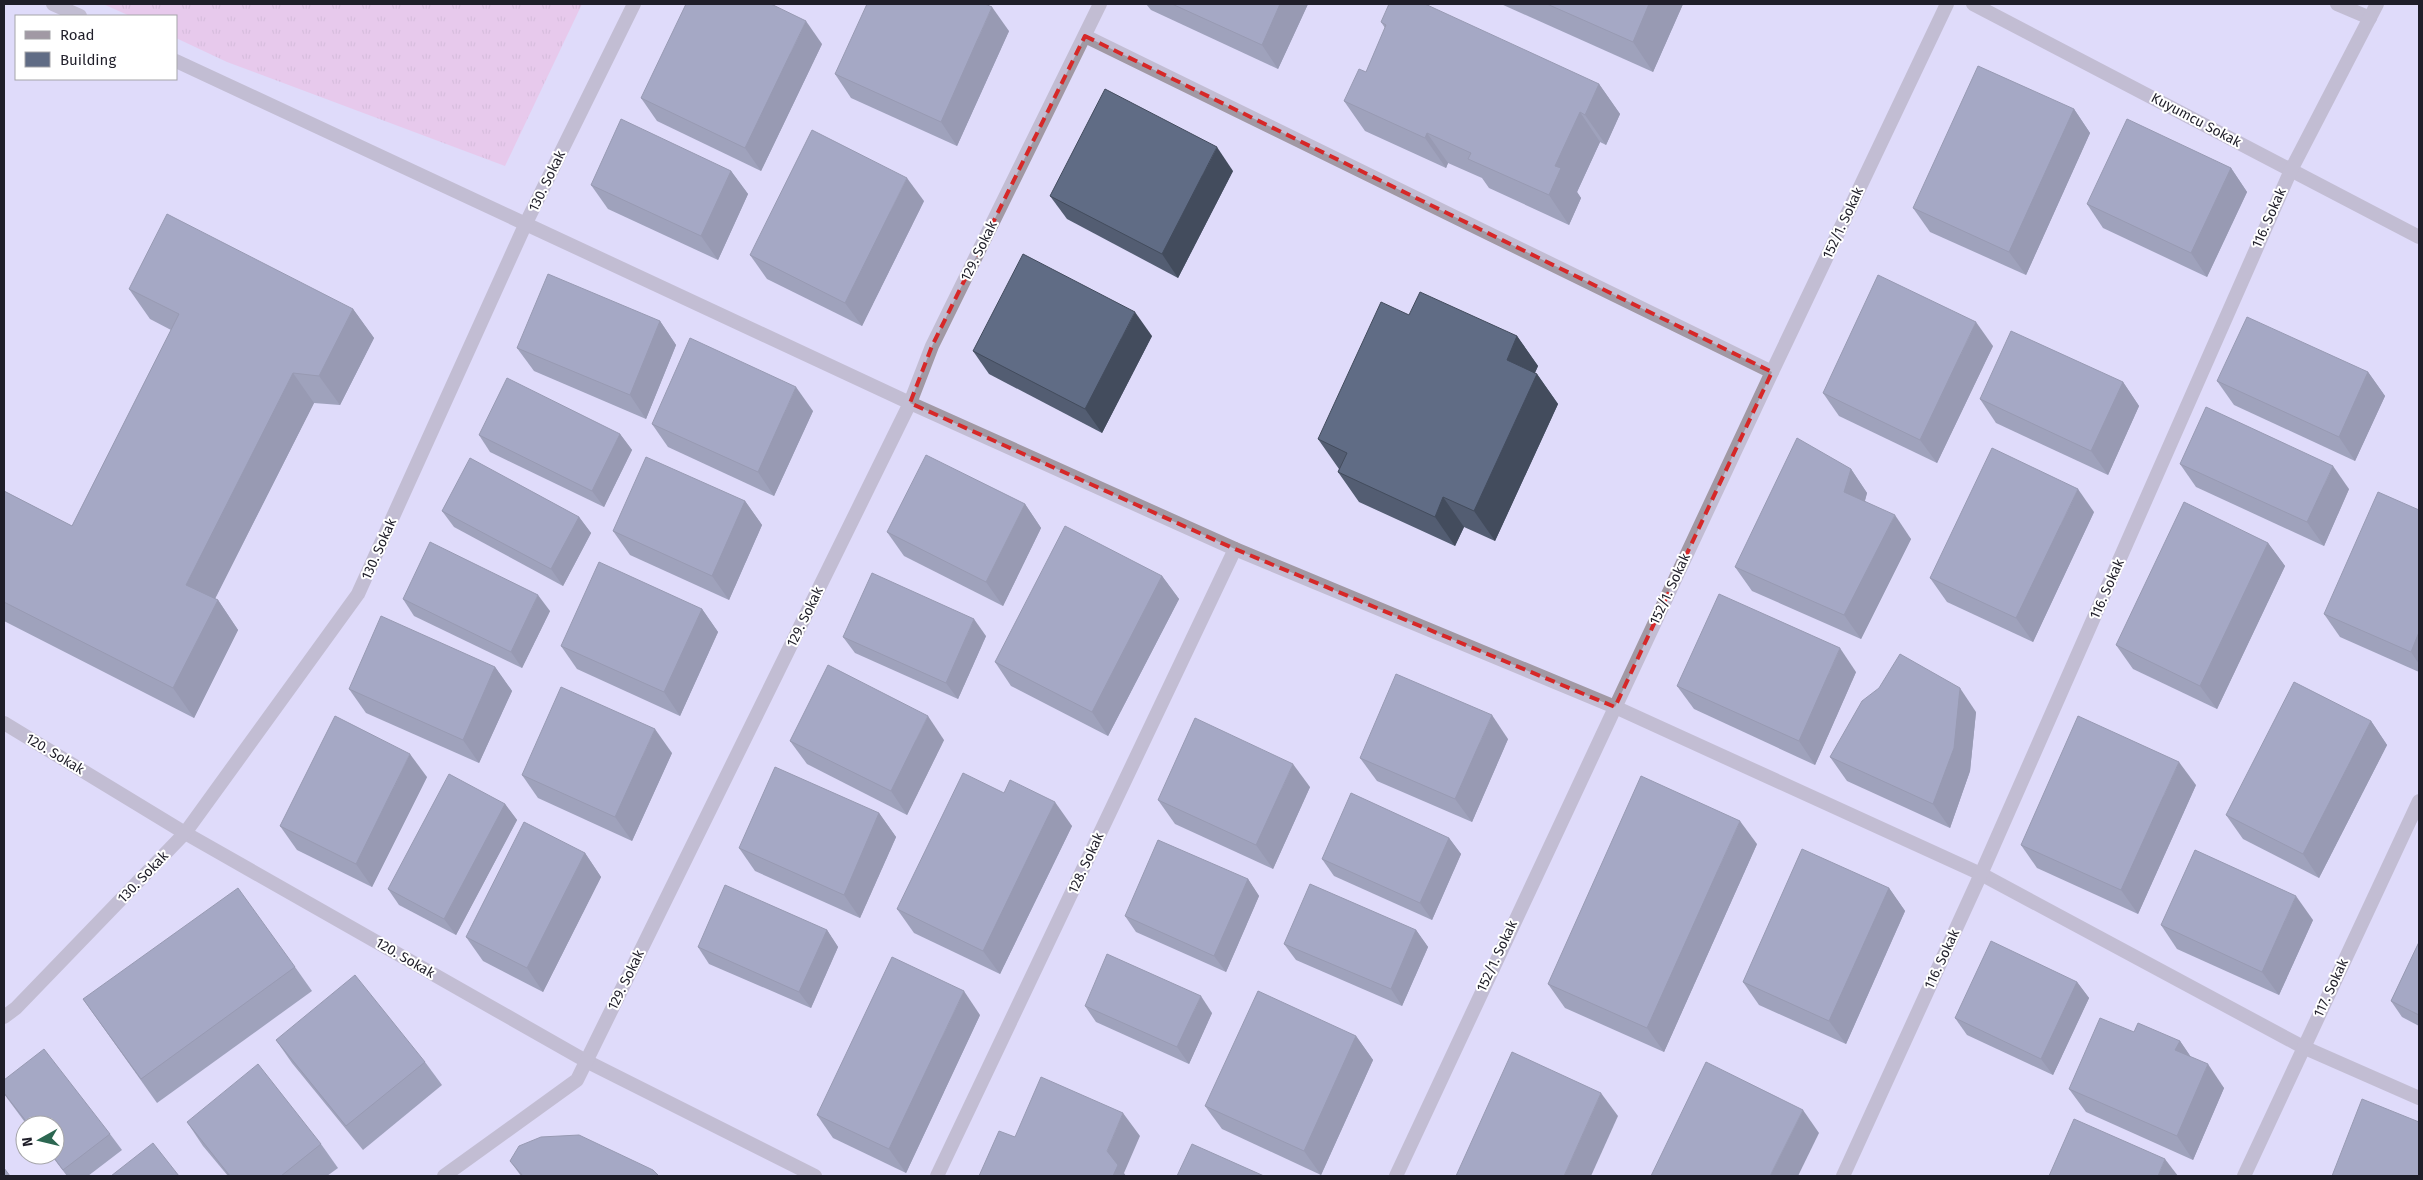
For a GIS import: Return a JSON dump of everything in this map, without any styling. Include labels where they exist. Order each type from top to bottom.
[{"type":"street","points":[[52,4],[78,15]]},
{"type":"street","name":"130. Sokak","points":[[4,1017],[16,1008],[184,833],[358,594],[526,223],[634,4]]},
{"type":"street","name":"129. Sokak","points":[[444,1176],[576,1080],[910,403],[932,346],[1100,4]]},
{"type":"street","name":"152/1. Sokak","points":[[1396,1176],[1772,372],[1947,4]]},
{"type":"street","name":"Kuyumcu Sokak","points":[[1973,4],[2419,237]]},
{"type":"street","points":[[2337,4],[2370,18]]},
{"type":"street","name":"116. Sokak","points":[[1843,1176],[1981,874],[2291,170],[2376,4]]},
{"type":"street","points":[[1085,36],[1772,372]]},
{"type":"street","points":[[178,62],[910,403],[1235,549],[1615,707],[1981,874],[2303,1048],[2419,1098]]},
{"type":"street","name":"128. Sokak","points":[[937,1176],[1235,549]]},
{"type":"street","name":"120. Sokak","points":[[4,723],[184,833],[586,1061],[815,1176]]},
{"type":"street","name":"117. Sokak","points":[[2244,1176],[2419,801]]},
{"type":"highlighted area","points":[[1085,36],[1772,372],[1615,707],[1235,549],[910,403],[932,346]]},
{"type":"green space","points":[[103,4],[582,4],[505,166],[227,62],[178,39],[178,15],[128,15]]},
{"type":"building","points":[[686,4],[771,4],[806,21],[745,148],[641,98]]},
{"type":"building","points":[[867,4],[985,4],[992,7],[941,122],[835,74]]},
{"type":"building","points":[[1172,4],[1280,4],[1262,45]]},
{"type":"building","points":[[1389,4],[1425,4],[1599,84],[1585,115],[1580,112],[1555,166],[1561,168],[1549,195],[1468,159],[1471,153],[1427,133],[1425,138],[1344,101],[1359,69],[1366,72],[1386,25],[1381,22]]},
{"type":"building","points":[[1547,4],[1649,4],[1633,42]]},
{"type":"building","points":[[1978,66],[2074,109],[2009,252],[1913,208]]},
{"type":"building","points":[[1105,89],[1217,147],[1162,254],[1050,196]]},
{"type":"building","points":[[621,119],[731,171],[701,236],[591,185]]},
{"type":"building","points":[[2127,119],[2231,168],[2191,253],[2087,204]]},
{"type":"building","points":[[812,130],[907,178],[845,303],[750,255]]},
{"type":"building","points":[[167,214],[353,309],[319,376],[293,373],[186,585],[218,600],[173,688],[4,602],[4,491],[72,526],[179,314],[129,289]]},
{"type":"building","points":[[1023,254],[1135,312],[1085,409],[973,351]]},
{"type":"building","points":[[548,274],[660,321],[630,395],[517,348]]},
{"type":"building","points":[[1878,275],[1976,322],[1920,440],[1823,393]]},
{"type":"building","points":[[1420,292],[1517,336],[1507,360],[1537,374],[1474,511],[1443,497],[1435,517],[1338,472],[1347,453],[1318,439],[1381,302],[1409,315]]},
{"type":"building","points":[[2247,317],[2368,372],[2339,437],[2217,381]]},
{"type":"building","points":[[2011,331],[2123,382],[2091,451],[1980,399]]},
{"type":"building","points":[[690,338],[796,387],[758,472],[652,424]]},
{"type":"building","points":[[507,378],[620,434],[592,491],[479,435]]},
{"type":"building","points":[[2206,407],[2333,466],[2307,522],[2180,464]]},
{"type":"building","points":[[1797,438],[1851,469],[1844,492],[1895,515],[1844,615],[1735,567]]},
{"type":"building","points":[[1992,448],[2078,489],[2016,618],[1930,578]]},
{"type":"building","points":[[926,455],[1025,504],[986,582],[887,532]]},
{"type":"building","points":[[646,457],[745,501],[712,576],[613,531]]},
{"type":"building","points":[[470,458],[579,517],[551,569],[442,511]]},
{"type":"building","points":[[2378,492],[2419,510],[2419,632],[2411,652],[2324,614]]},
{"type":"building","points":[[2184,502],[2268,543],[2200,686],[2116,645]]},
{"type":"building","points":[[1065,526],[1162,576],[1092,712],[995,662]]},
{"type":"building","points":[[430,542],[538,595],[511,652],[403,599]]},
{"type":"building","points":[[599,562],[702,609],[664,692],[561,646]]},
{"type":"building","points":[[872,573],[974,619],[946,683],[843,637]]},
{"type":"building","points":[[1719,594],[1840,648],[1799,741],[1677,686]]},
{"type":"building","points":[[381,616],[495,667],[463,740],[349,689]]},
{"type":"building","points":[[1900,654],[1960,688],[1954,748],[1933,804],[1830,757],[1862,701],[1879,688]]},
{"type":"building","points":[[828,665],[928,716],[891,791],[790,741]]},
{"type":"building","points":[[1396,674],[1492,715],[1455,799],[1360,758]]},
{"type":"building","points":[[2294,682],[2371,721],[2303,854],[2226,815]]},
{"type":"building","points":[[561,687],[655,729],[615,817],[522,775]]},
{"type":"building","points":[[335,716],[410,754],[356,864],[280,826]]},
{"type":"building","points":[[2078,716],[2179,762],[2121,890],[2021,845]]},
{"type":"building","points":[[1195,718],[1293,764],[1256,845],[1158,800]]},
{"type":"building","points":[[775,767],[879,813],[844,895],[739,848]]},
{"type":"building","points":[[963,773],[1004,793],[1010,780],[1055,802],[983,951],[897,909]]},
{"type":"building","points":[[449,774],[505,804],[444,919],[388,889]]},
{"type":"building","points":[[1641,776],[1740,821],[1647,1028],[1548,984]]},
{"type":"building","points":[[1351,793],[1449,838],[1420,903],[1322,859]]},
{"type":"building","points":[[524,822],[585,853],[527,968],[466,937]]},
{"type":"building","points":[[1158,840],[1248,879],[1214,956],[1125,916]]},
{"type":"building","points":[[1802,849],[1889,888],[1829,1021],[1743,982]]},
{"type":"building","points":[[2195,850],[2296,896],[2262,972],[2161,925]]},
{"type":"building","points":[[1310,884],[1416,930],[1391,989],[1284,944]]},
{"type":"building","points":[[725,885],[827,930],[799,992],[698,947]]},
{"type":"building","points":[[238,888],[295,967],[141,1079],[83,999]]},
{"type":"building","points":[[1991,941],[2077,982],[2041,1059],[1955,1018]]},
{"type":"building","points":[[2419,942],[2419,1015],[2391,1001]]},
{"type":"building","points":[[1107,954],[1201,996],[1177,1047],[1085,1006]]},
{"type":"building","points":[[892,957],[964,991],[889,1149],[817,1115]]},
{"type":"building","points":[[355,975],[425,1062],[346,1126],[276,1040]]},
{"type":"building","points":[[1258,991],[1356,1036],[1304,1151],[1205,1106]]},
{"type":"building","points":[[2100,1018],[2134,1032],[2138,1023],[2180,1041],[2175,1050],[2208,1064],[2177,1136],[2069,1089]]},
{"type":"building","points":[[44,1049],[110,1134],[63,1170],[59,1165],[65,1165],[65,1115],[21,1115],[4,1093],[4,1080]]},
{"type":"building","points":[[1512,1052],[1601,1093],[1564,1176],[1456,1176]]},
{"type":"building","points":[[1706,1062],[1803,1110],[1770,1176],[1651,1176]]},
{"type":"building","points":[[258,1064],[321,1144],[281,1176],[230,1176],[187,1122]]},
{"type":"building","points":[[1041,1077],[1123,1113],[1107,1151],[1118,1165],[1113,1176],[979,1176],[999,1131],[1015,1137]]},
{"type":"building","points":[[2362,1099],[2419,1122],[2419,1176],[2332,1176]]},
{"type":"building","points":[[2074,1119],[2165,1159],[2158,1176],[2049,1176]]},
{"type":"building","points":[[579,1135],[653,1170],[659,1176],[523,1176],[510,1161],[519,1146],[541,1137]]},
{"type":"building","points":[[153,1143],[179,1176],[111,1176]]},
{"type":"building","points":[[1192,1144],[1264,1176],[1177,1176]]},
{"type":"building","points":[[4,1168],[10,1176],[4,1176]]}]
